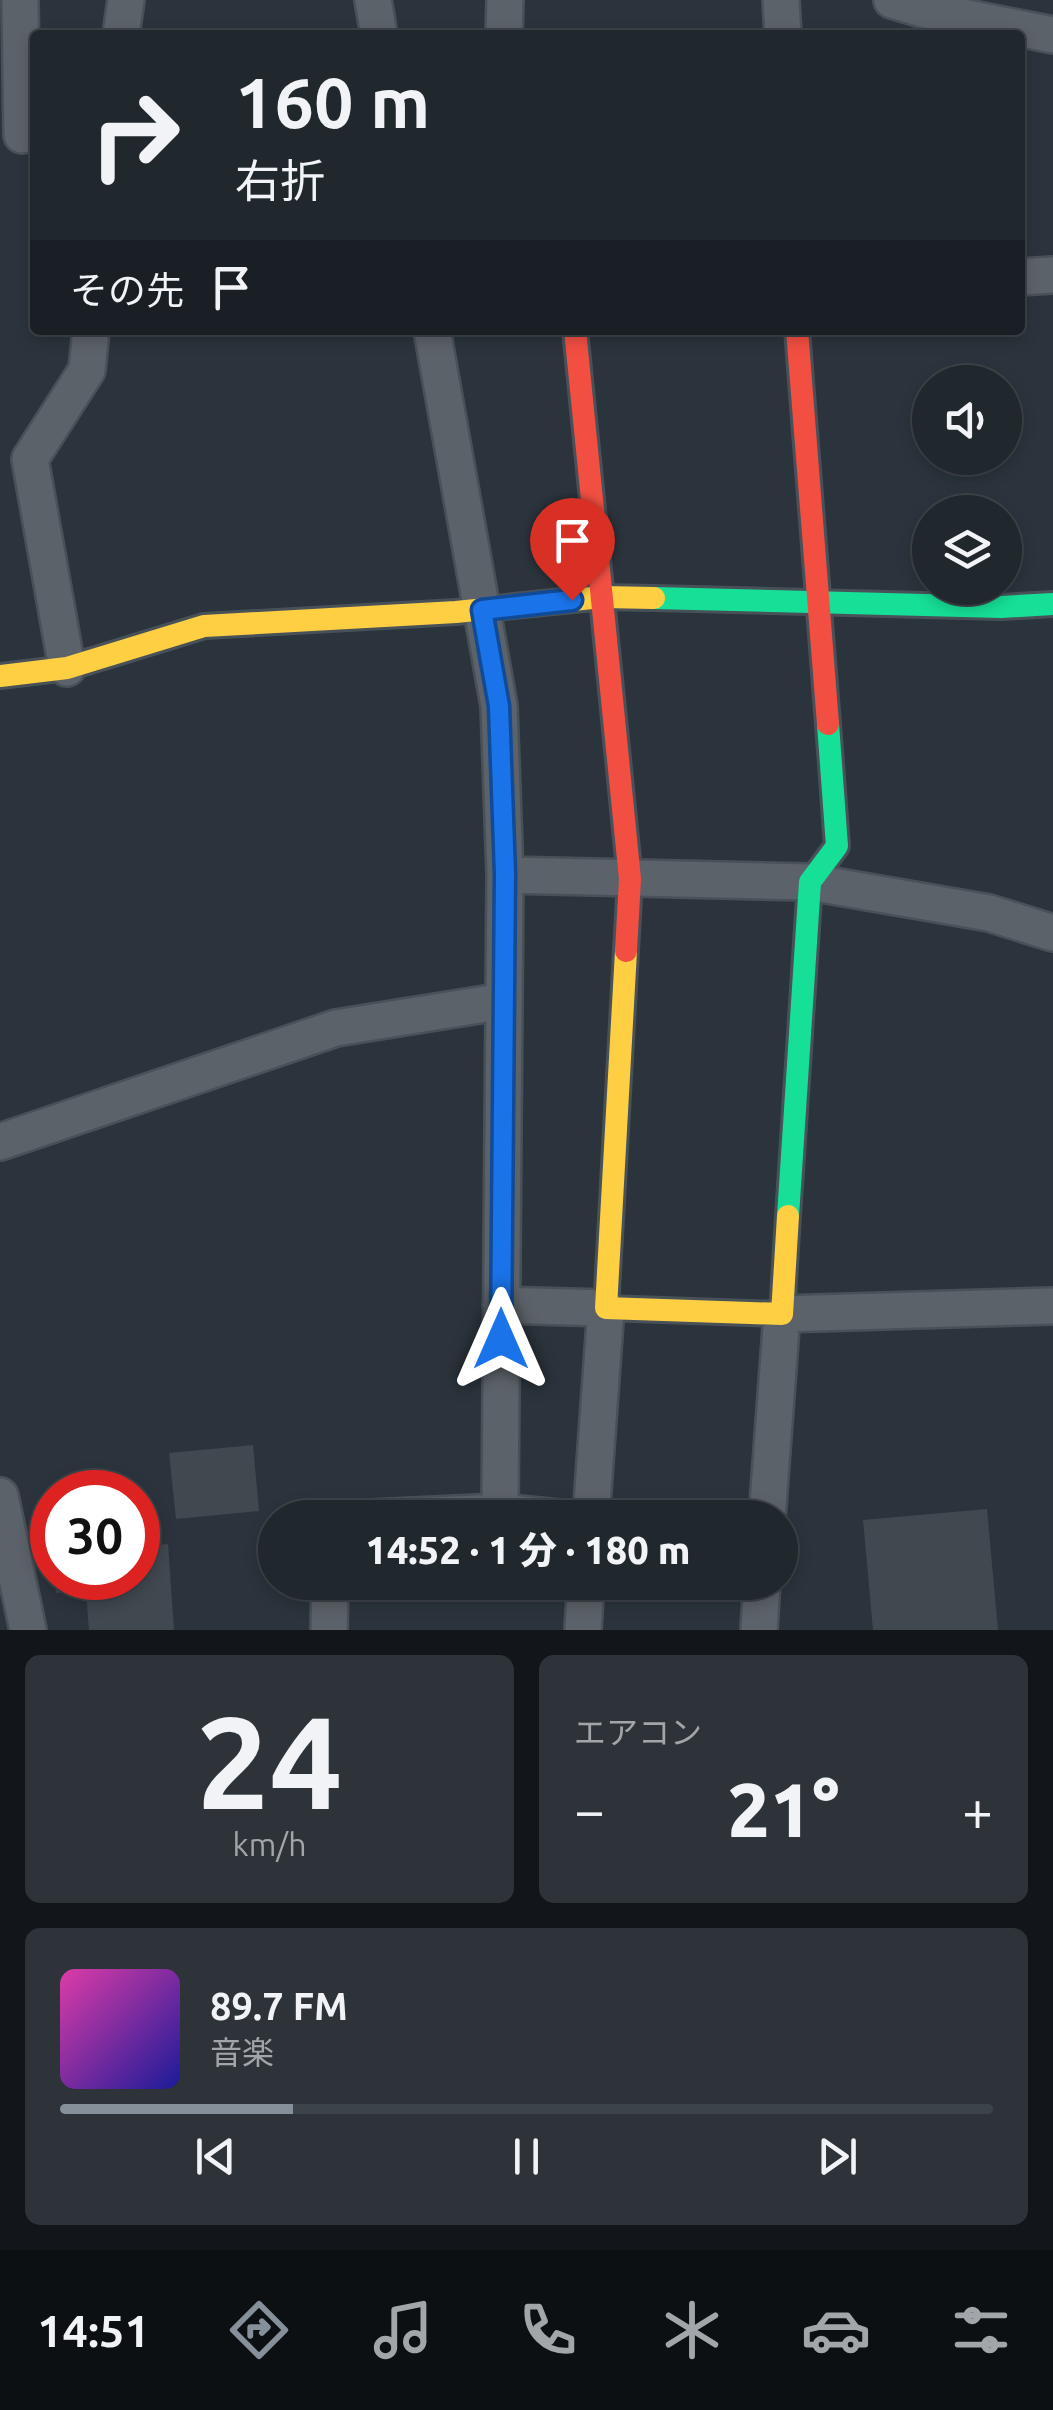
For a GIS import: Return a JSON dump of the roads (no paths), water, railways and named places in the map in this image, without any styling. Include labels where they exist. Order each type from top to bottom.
[{"type":"street","points":[[19,135],[20,0]]},
{"type":"street","points":[[122,30],[126,0]]},
{"type":"street","points":[[373,0],[378,30]]},
{"type":"street","points":[[504,30],[505,0]]},
{"type":"street","points":[[781,0],[783,30]]},
{"type":"street","points":[[892,0],[1053,35]]},
{"type":"street","points":[[1025,277],[1053,276]]},
{"type":"street","points":[[67,668],[30,458],[87,370],[90,335]]},
{"type":"street","points":[[433,335],[499,706],[505,874],[500,1500]]},
{"type":"street","points":[[576,335],[630,879],[592,1500]]},
{"type":"street","points":[[768,1500],[810,882],[838,846],[797,335]]},
{"type":"street","points":[[0,676],[67,668],[204,626],[482,610],[602,596],[1001,607],[1053,604]]},
{"type":"street","points":[[505,874],[810,882],[989,913],[1053,933]]},
{"type":"street","points":[[0,1142],[336,1028],[504,1001]]},
{"type":"street","points":[[501,1305],[782,1314],[1053,1306]]},
{"type":"street","points":[[0,1496],[28,1630]]},
{"type":"street","points":[[329,1630],[330,1600]]},
{"type":"street","points":[[583,1630],[585,1600]]},
{"type":"street","points":[[759,1630],[761,1600]]}]
